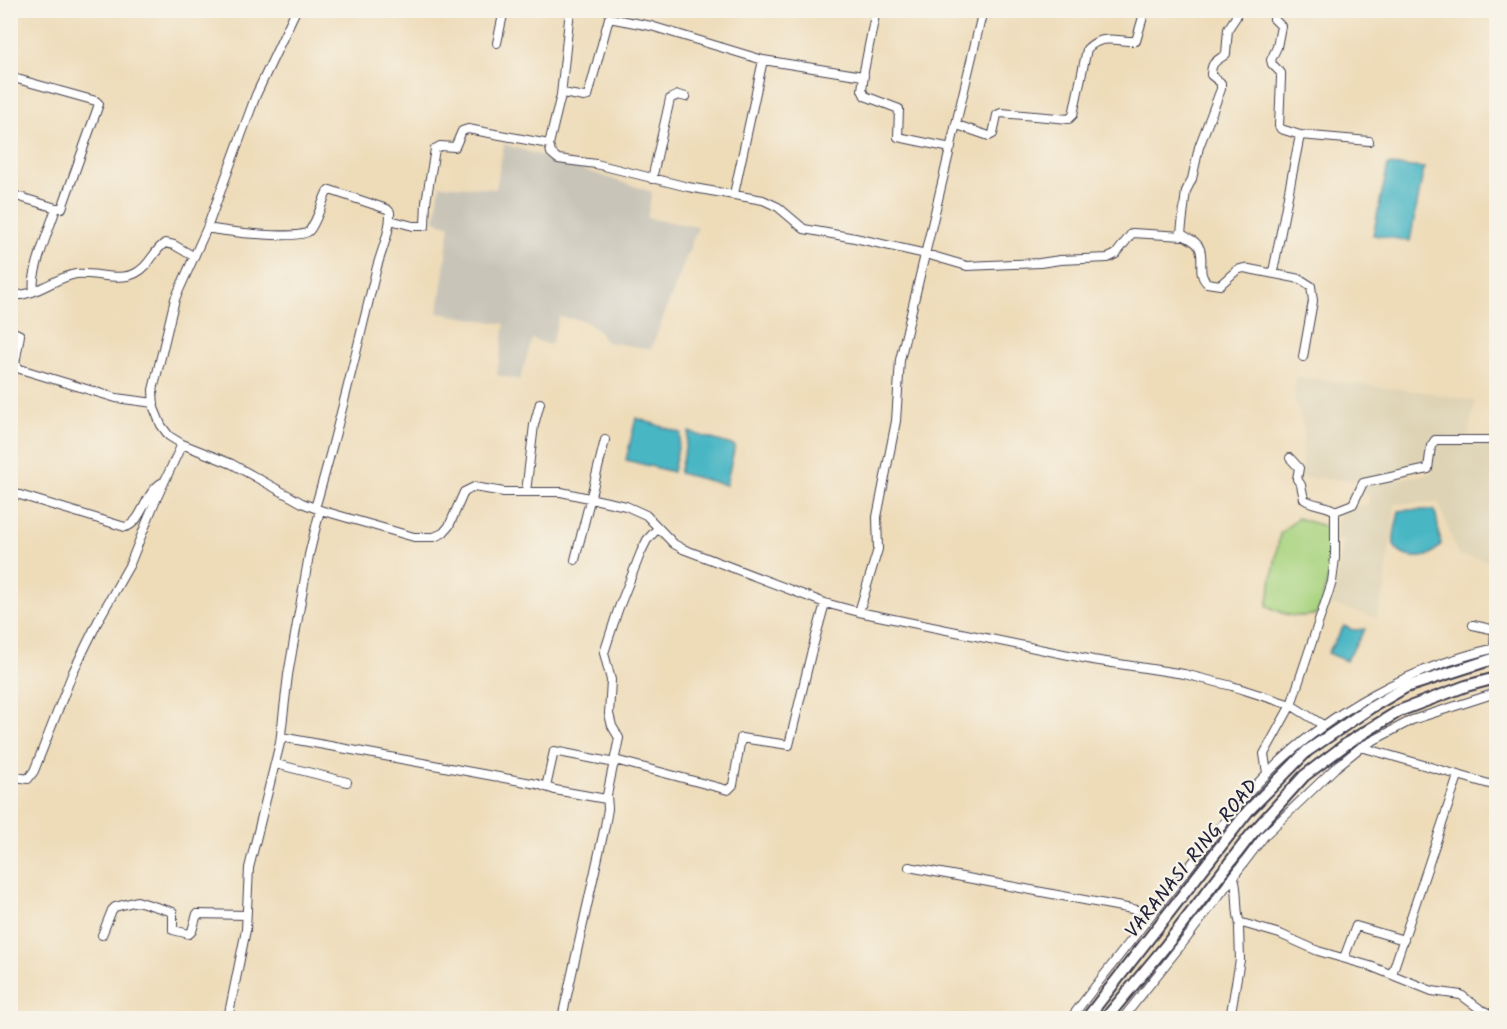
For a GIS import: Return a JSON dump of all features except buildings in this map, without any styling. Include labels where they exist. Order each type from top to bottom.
[{"type":"highway","name":"VARANASI RING ROAD","points":[[1087,1018],[1248,811],[1307,751],[1370,708],[1406,687],[1496,651]]},
{"type":"highway","points":[[1106,1018],[1164,948],[1250,836],[1304,776],[1349,742],[1399,711],[1466,686],[1497,678]]},
{"type":"street","points":[[296,10],[256,95],[207,228],[175,299],[153,390],[154,404],[161,425],[169,436],[182,444],[232,464],[302,503],[423,538],[443,533],[449,526],[468,488],[504,492],[561,492],[591,498],[636,510],[646,515],[674,544],[683,549],[825,603],[902,623],[1093,660],[1184,674],[1232,686],[1291,705],[1323,725]]},
{"type":"street","points":[[497,43],[504,10]]},
{"type":"street","points":[[570,10],[561,95],[549,144],[551,153],[558,159],[596,164],[652,179],[771,202],[804,229],[974,266],[1108,258],[1116,254],[1129,236],[1137,232],[1183,236],[1196,242],[1199,247],[1202,256],[1201,275],[1207,283],[1220,285],[1238,270],[1244,268],[1273,272],[1306,282],[1313,291],[1303,357]]},
{"type":"street","points":[[876,10],[862,90],[865,96],[899,110],[898,137],[951,148]]},
{"type":"street","points":[[859,612],[878,549],[877,517],[896,421],[900,360],[984,10]]},
{"type":"street","points":[[957,125],[989,136],[993,134],[997,115],[1001,113],[1069,119],[1073,115],[1087,49],[1099,40],[1108,38],[1136,41],[1146,10]]},
{"type":"street","points":[[1183,236],[1181,230],[1184,198],[1192,179],[1199,147],[1221,89],[1221,83],[1212,77],[1211,72],[1216,60],[1226,54],[1228,28],[1236,17],[1235,10]]},
{"type":"street","points":[[1274,10],[1274,20],[1281,26],[1277,47],[1271,60],[1281,73],[1279,126],[1300,135],[1369,141]]},
{"type":"street","points":[[561,95],[563,93],[588,96],[609,18],[651,26],[764,60],[864,75]]},
{"type":"street","points":[[734,194],[764,60]]},
{"type":"street","points":[[10,77],[99,103],[60,209],[10,194]]},
{"type":"street","points":[[652,179],[670,99],[678,95],[686,97]]},
{"type":"street","points":[[390,220],[413,226],[425,226],[426,202],[435,149],[440,146],[455,147],[464,129],[498,133],[549,144]]},
{"type":"street","points":[[1273,272],[1300,135]]},
{"type":"street","points":[[207,228],[248,234],[303,234],[311,230],[327,192],[330,190],[387,208],[390,212],[390,220],[318,509],[288,675],[276,764],[251,859],[246,892],[243,947],[228,1018]]},
{"type":"street","points":[[34,291],[34,275],[56,208]]},
{"type":"street","points":[[11,297],[25,295],[52,281],[75,274],[133,274],[146,267],[165,243],[174,245],[194,256]]},
{"type":"street","points":[[10,330],[20,335],[15,364],[20,369],[116,398],[154,404]]},
{"type":"street","points":[[526,492],[534,425],[540,403]]},
{"type":"street","points":[[575,560],[605,440]]},
{"type":"street","points":[[1335,512],[1353,504],[1363,483],[1428,469],[1431,446],[1435,440],[1497,440]]},
{"type":"street","points":[[10,776],[28,779],[34,771],[86,643],[119,587],[182,444]]},
{"type":"street","points":[[1290,458],[1299,468],[1297,478],[1301,484],[1304,499],[1335,512]]},
{"type":"street","points":[[10,492],[129,527],[152,490],[165,482]]},
{"type":"street","points":[[1267,773],[1264,754],[1291,705],[1332,582],[1335,569],[1335,512]]},
{"type":"street","points":[[132,524],[143,532]]},
{"type":"street","points":[[562,1018],[605,826],[608,809],[606,799],[619,738],[610,721],[611,680],[604,653],[641,552],[647,540],[658,528]]},
{"type":"street","points":[[546,787],[554,751],[615,762],[729,790],[733,784],[741,738],[789,745],[825,603]]},
{"type":"street","points":[[1071,1018],[1231,814],[1267,773],[1323,725],[1394,682],[1452,659],[1496,651],[1496,626],[1473,625]]},
{"type":"street","points":[[1123,1018],[1266,835],[1335,768],[1361,747],[1412,720],[1497,693]]},
{"type":"street","points":[[281,737],[606,799]]},
{"type":"street","points":[[1361,747],[1497,786]]},
{"type":"street","points":[[276,764],[347,782]]},
{"type":"street","points":[[1392,974],[1458,776]]},
{"type":"street","points":[[909,867],[1148,912],[1155,910]]},
{"type":"street","points":[[1230,1018],[1240,960],[1238,891],[1233,878]]},
{"type":"street","points":[[102,936],[112,910],[131,902],[143,902],[170,910],[173,915],[173,930],[189,934],[197,914],[246,915]]},
{"type":"street","points":[[1239,924],[1247,923],[1288,937],[1318,951],[1392,974],[1432,992],[1461,995],[1480,1009],[1497,1017]]},
{"type":"street","points":[[1344,958],[1356,926],[1404,940]]},
{"type":"shaded area","points":[[504,144],[652,192],[647,218],[698,227],[651,349],[606,342],[597,329],[583,320],[559,317],[551,345],[532,339],[520,380],[497,375],[505,324],[438,313],[450,226],[435,221],[440,185],[496,189]]},
{"type":"shaded area","points":[[1296,377],[1432,393],[1475,401],[1468,437],[1431,438],[1427,465],[1423,468],[1372,478],[1342,480],[1301,478],[1304,428],[1294,397]]},
{"type":"shaded area","points":[[1438,442],[1496,444],[1496,562],[1458,555],[1438,502],[1395,504],[1385,587],[1377,618],[1332,605],[1344,541],[1337,540],[1340,513],[1357,506],[1368,505],[1369,494],[1361,491],[1368,485],[1431,473],[1434,447]]},
{"type":"green space","points":[[1297,518],[1331,528],[1333,561],[1318,614],[1292,616],[1267,606],[1280,534]]},
{"type":"water","points":[[1388,165],[1424,168],[1410,241],[1373,235]]},
{"type":"water","points":[[636,418],[681,433],[673,472],[626,460]]},
{"type":"water","points":[[689,432],[735,446],[726,485],[679,473]]},
{"type":"water","points":[[1433,510],[1436,515],[1441,544],[1429,555],[1408,556],[1396,548],[1394,536],[1399,511]]},
{"type":"water","points":[[1344,626],[1353,630],[1365,629],[1346,661],[1328,653]]},
{"type":"tunnel","points":[[1323,725],[1361,747]]}]
